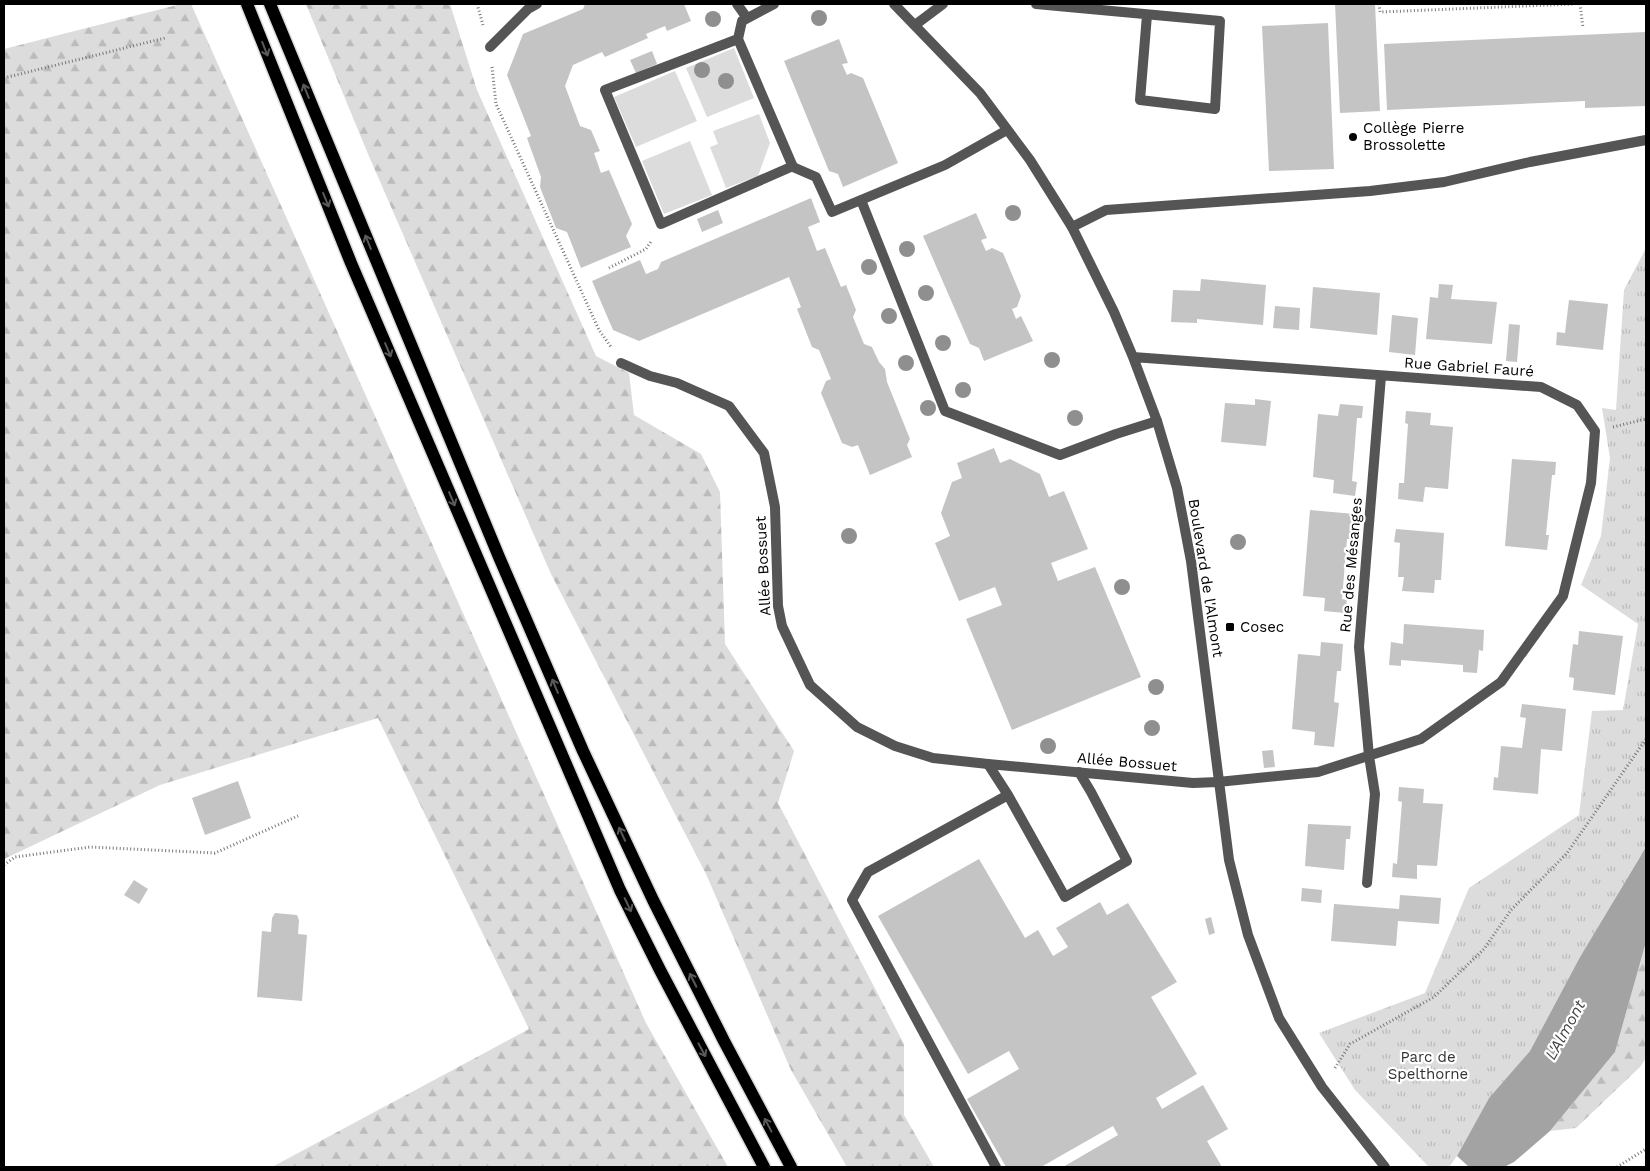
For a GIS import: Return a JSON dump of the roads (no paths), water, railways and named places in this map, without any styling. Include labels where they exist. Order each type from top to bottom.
[{"type":"main road","points":[[247,4],[351,263],[620,890],[678,1005],[764,1167]]},
{"type":"main road","points":[[270,4],[499,557],[583,751],[657,909],[724,1042],[791,1167]]},
{"type":"street","points":[[490,47],[528,9],[537,4]]},
{"type":"street","points":[[737,4],[747,18]]},
{"type":"street","points":[[774,4],[742,21],[738,39],[793,166],[816,177],[832,212],[945,165],[1007,130]]},
{"type":"street","name":"Boulevard de l'Almont","points":[[894,4],[980,93],[1030,160],[1072,227],[1134,357],[1157,421],[1177,488],[1191,561],[1228,860],[1248,936],[1279,1018],[1322,1087],[1385,1167]]},
{"type":"street","points":[[915,25],[943,4]]},
{"type":"street","points":[[1036,4],[1220,21],[1216,109],[1140,100],[1147,15]]},
{"type":"street","points":[[738,39],[605,90],[661,224],[793,166]]},
{"type":"street","points":[[1072,227],[1106,210],[1370,191],[1444,182],[1530,162],[1646,140]]},
{"type":"street","points":[[862,200],[945,410],[1060,455],[1157,421]]},
{"type":"street","name":"Rue Gabriel Fauré","points":[[1134,357],[1541,387],[1576,405],[1595,431],[1591,483],[1563,596],[1500,682],[1421,739],[1369,756]]},
{"type":"street","name":"Allée Bossuet","points":[[621,363],[650,376],[677,383],[729,406],[764,453],[775,507],[778,598],[782,626],[810,685],[857,726],[895,746],[933,758],[1193,783],[1218,782]]},
{"type":"street","name":"Rue des Mésanges","points":[[1367,883],[1375,794],[1369,756],[1359,647],[1381,376]]},
{"type":"street","points":[[1218,782],[1318,772],[1369,756]]},
{"type":"street","points":[[988,764],[1008,795],[1066,897],[1127,861],[1079,772]]},
{"type":"street","points":[[996,1167],[852,900],[868,872],[1008,795]]},
{"type":"water","name":"L'Almont","points":[[1646,847],[1646,942],[1615,1052],[1550,1131],[1514,1162],[1504,1167],[1469,1167],[1457,1156],[1489,1098],[1530,1051],[1580,957]]},
{"type":"place","name":"Collège Pierre Brossolette","points":[[1353,137]]},
{"type":"place","name":"Cosec","points":[[1230,627]]},
{"type":"park label","name":"Parc de Spelthorne","points":[[1428,1066]]}]
